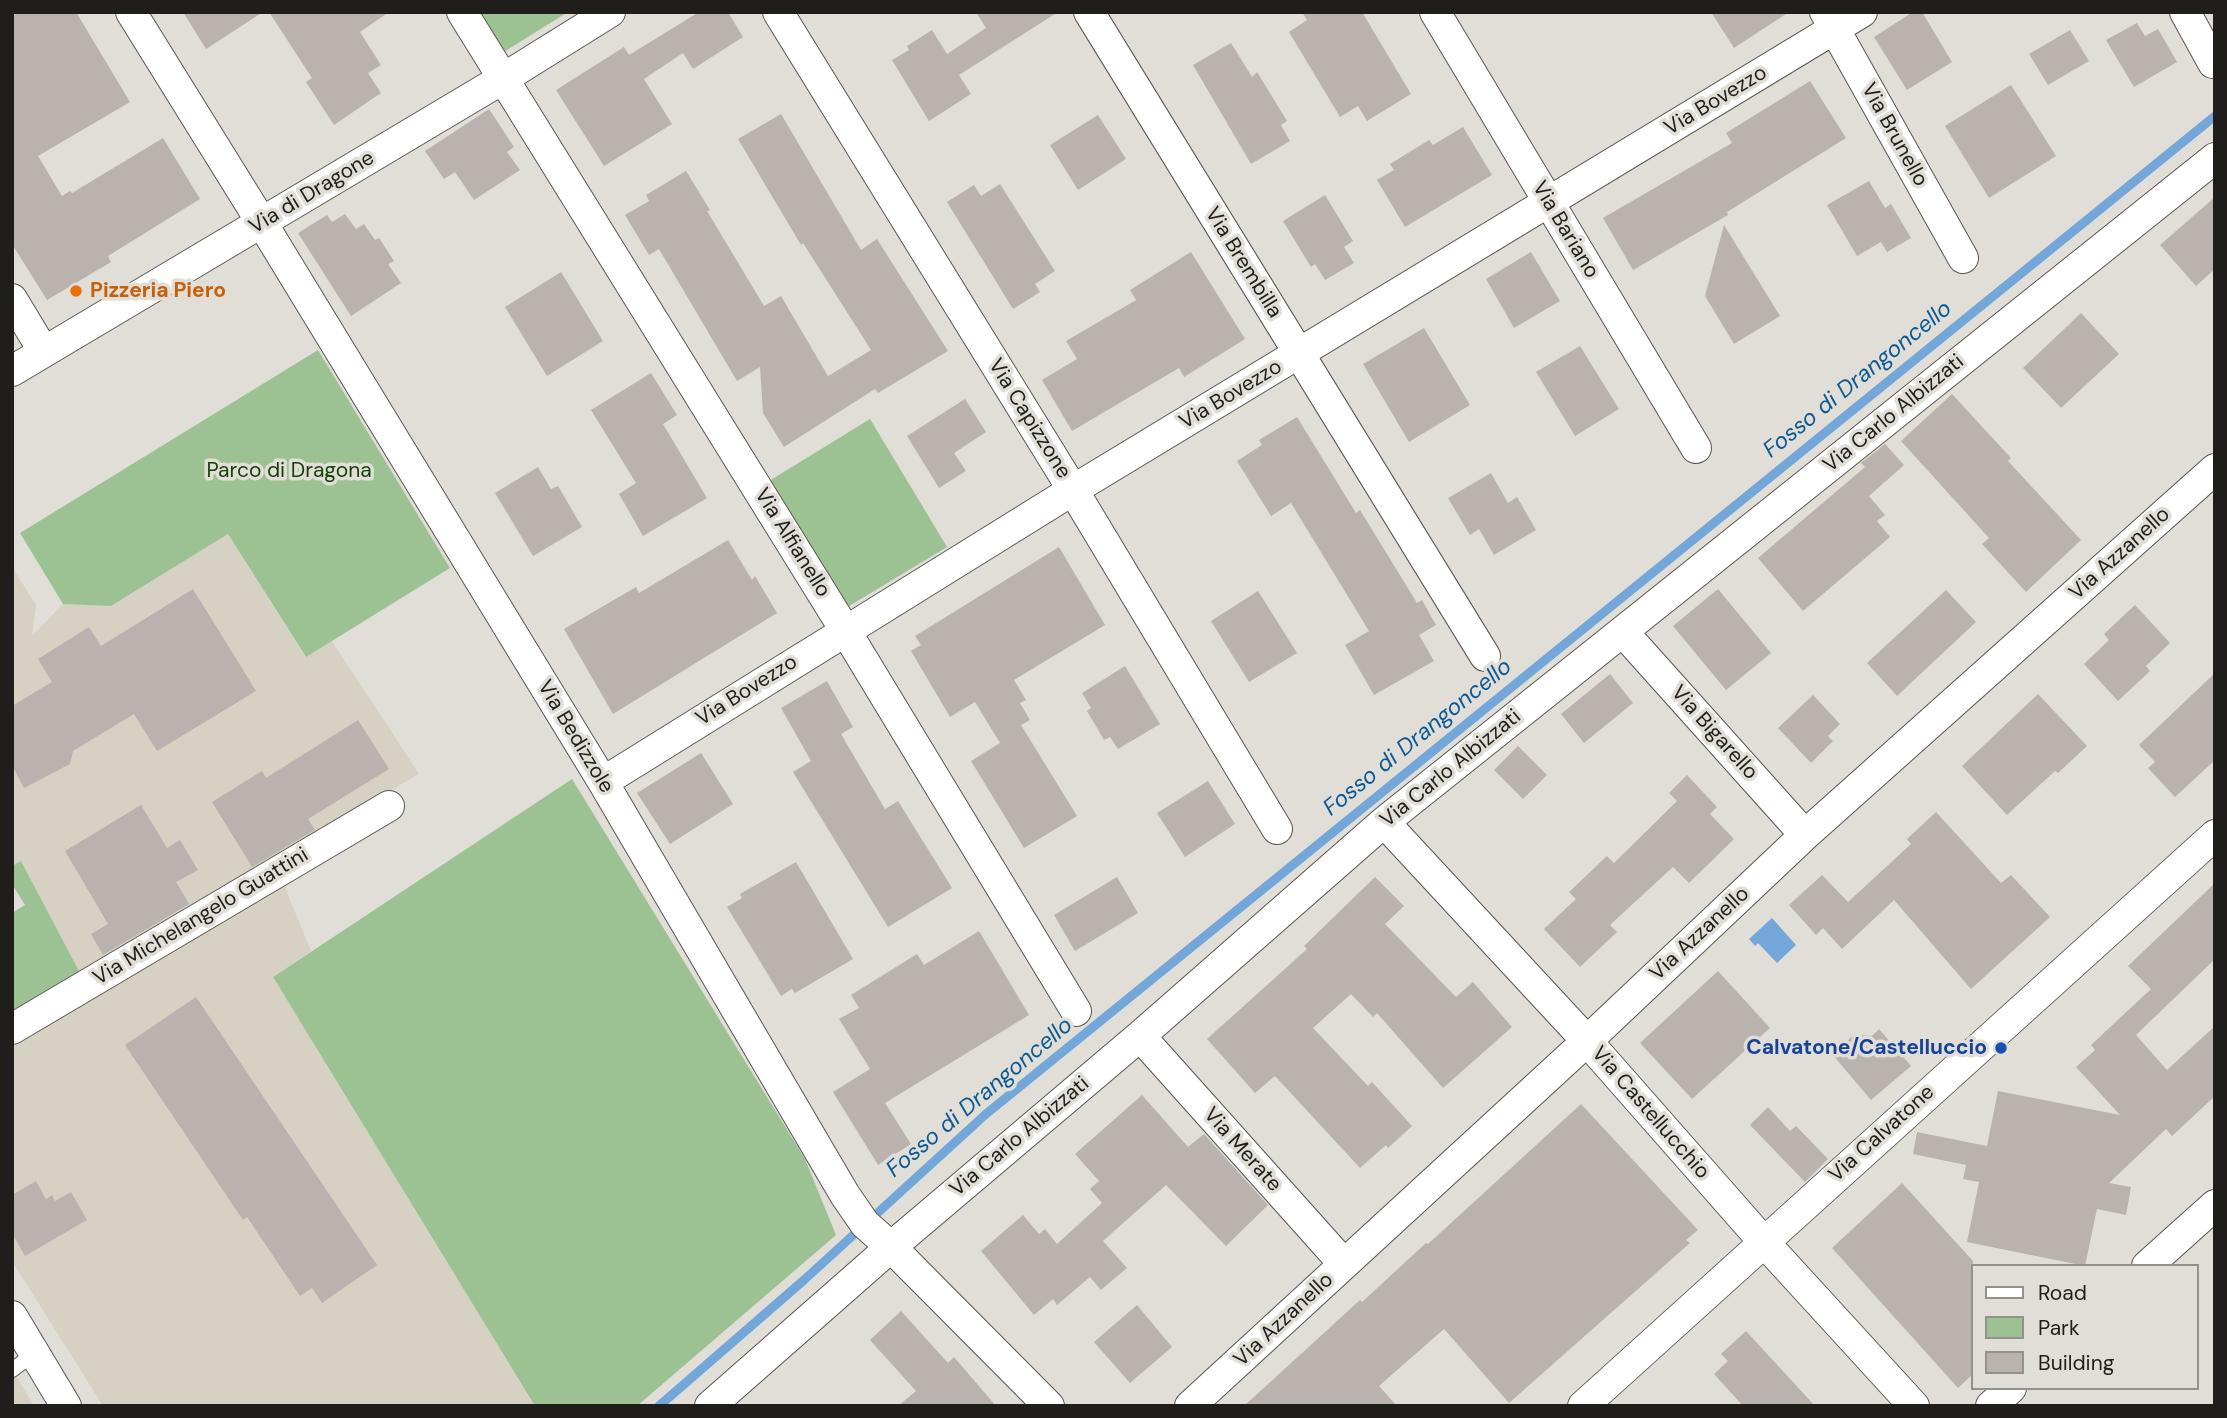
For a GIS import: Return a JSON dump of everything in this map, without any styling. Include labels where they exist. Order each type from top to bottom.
[{"type":"street","name":"Via Bedizzole","points":[[131,12],[603,782],[864,1224],[891,1247],[1047,1405]]},
{"type":"street","name":"Via Alfianello","points":[[462,12],[845,630],[1076,1011]]},
{"type":"street","name":"Via di Dragone","points":[[12,372],[610,12]]},
{"type":"street","name":"Via Capizzone","points":[[778,12],[1073,490],[1277,829]]},
{"type":"street","name":"Via Brembilla","points":[[1089,12],[1485,656]]},
{"type":"street","name":"Via Bariano","points":[[1435,12],[1696,448]]},
{"type":"street","name":"Via Bovezzo","points":[[603,782],[1073,490],[1548,202],[1830,20],[1862,12]]},
{"type":"street","points":[[2185,12],[2213,63]]},
{"type":"street","name":"Via Brunello","points":[[1830,20],[1964,258]]},
{"type":"street","name":"Via Carlo Albizzati","points":[[710,1406],[1384,822],[2215,158]]},
{"type":"street","points":[[12,299],[44,352]]},
{"type":"street","name":"Via Azzanello","points":[[1190,1406],[1587,1041],[1805,835],[2215,469]]},
{"type":"street","name":"Via Bigarello","points":[[1623,632],[1805,835]]},
{"type":"street","name":"Via Michelangelo Guattini","points":[[12,1029],[389,806]]},
{"type":"street","name":"Via Castellucchio","points":[[1384,822],[1587,1041],[1763,1241],[1914,1406]]},
{"type":"street","name":"Via Calvatone","points":[[1583,1406],[2215,835]]},
{"type":"street","name":"Via Merate","points":[[1140,1036],[1344,1264]]},
{"type":"street","points":[[2149,1264],[2215,1205]]},
{"type":"street","points":[[12,1316],[24,1362],[66,1406]]},
{"type":"street","points":[[1991,1406],[2009,1390]]},
{"type":"shaded area","points":[[228,534],[305,657],[332,641],[419,774],[79,971],[21,861],[12,866],[12,567],[36,605],[32,636],[63,604],[111,606]]},
{"type":"shaded area","points":[[284,885],[311,951],[273,977],[535,1406],[103,1406],[12,1261],[12,1048]]},
{"type":"shaded area","points":[[12,1369],[34,1406],[12,1406]]},
{"type":"green space","points":[[473,12],[568,12],[499,55]]},
{"type":"green space","name":"Parco di Dragona","points":[[318,350],[450,568],[306,657],[228,534],[111,606],[63,604],[20,533]]},
{"type":"green space","points":[[870,419],[947,547],[846,608],[769,481]]},
{"type":"green space","points":[[572,779],[805,1159],[836,1235],[637,1406],[535,1406],[273,977]]},
{"type":"green space","points":[[21,861],[79,971],[12,1011],[12,913],[25,905],[12,884],[12,866]]},
{"type":"water","points":[[1772,918],[1796,945],[1777,963],[1758,943],[1755,946],[1749,939]]},
{"type":"building","points":[[12,12],[76,12],[130,102],[38,156],[62,196],[70,191],[72,193],[163,138],[200,199],[108,256],[111,262],[47,300],[12,244]]},
{"type":"building","points":[[183,12],[263,12],[206,49]]},
{"type":"building","points":[[269,12],[389,12],[360,32],[381,65],[368,73],[381,93],[334,125],[306,82],[312,78]]},
{"type":"building","points":[[699,12],[728,12],[743,37],[693,69],[683,53],[644,79],[672,124],[604,166],[556,90],[624,47],[629,55]]},
{"type":"building","points":[[976,12],[1058,12],[959,75],[971,94],[929,121],[892,60],[909,50],[907,46],[932,30],[947,54],[986,28]]},
{"type":"building","points":[[1302,12],[1362,12],[1411,94],[1367,121],[1358,106],[1340,117],[1289,32],[1307,20]]},
{"type":"building","points":[[1711,12],[1789,12],[1734,48]]},
{"type":"building","points":[[1913,12],[1922,12],[1952,62],[1907,90],[1874,37]]},
{"type":"building","points":[[2137,23],[2145,36],[2158,29],[2177,62],[2134,87],[2106,40]]},
{"type":"building","points":[[2070,30],[2089,61],[2048,85],[2029,54]]},
{"type":"building","points":[[1231,43],[1252,77],[1257,72],[1287,121],[1281,125],[1290,141],[1251,164],[1193,65]]},
{"type":"building","points":[[1810,81],[1846,138],[1727,212],[1728,215],[1633,270],[1603,218],[1732,143],[1726,133]]},
{"type":"building","points":[[2011,85],[2056,156],[1989,198],[1945,126]]},
{"type":"building","points":[[489,109],[514,147],[507,152],[520,170],[474,200],[455,172],[444,179],[425,151]]},
{"type":"building","points":[[781,114],[861,250],[877,239],[948,351],[878,393],[875,389],[784,447],[763,413],[760,367],[737,381],[659,249],[649,255],[625,215],[649,201],[646,195],[686,171],[764,306],[781,296],[828,376],[871,350],[803,243],[801,245],[738,139]]},
{"type":"building","points":[[1098,115],[1126,159],[1078,190],[1050,145]]},
{"type":"building","points":[[1463,127],[1492,175],[1405,227],[1377,180],[1394,170],[1390,164],[1429,140],[1433,145]]},
{"type":"building","points":[[1869,181],[1885,208],[1891,204],[1911,238],[1887,252],[1881,242],[1857,256],[1827,205]]},
{"type":"building","points":[[1000,184],[1055,271],[1035,284],[1040,292],[1013,309],[947,202],[974,185],[981,196]]},
{"type":"building","points":[[1325,195],[1353,241],[1344,247],[1354,263],[1325,280],[1315,264],[1311,267],[1283,221]]},
{"type":"building","points":[[2215,197],[2215,269],[2196,286],[2160,245]]},
{"type":"building","points":[[345,214],[356,229],[364,224],[375,240],[379,238],[394,261],[388,264],[401,283],[351,316],[298,233],[327,215],[332,222]]},
{"type":"building","points":[[1724,225],[1780,316],[1734,344],[1705,296]]},
{"type":"building","points":[[1191,252],[1245,339],[1184,377],[1179,368],[1072,431],[1042,380],[1077,359],[1066,341],[1136,300],[1130,290]]},
{"type":"building","points":[[1531,252],[1560,301],[1514,328],[1486,279]]},
{"type":"building","points":[[561,272],[603,341],[547,376],[505,307]]},
{"type":"building","points":[[2081,313],[2119,354],[2061,408],[2023,368]]},
{"type":"building","points":[[1424,328],[1470,405],[1409,442],[1363,364]]},
{"type":"building","points":[[1580,346],[1619,409],[1575,436],[1536,372]]},
{"type":"building","points":[[651,373],[677,415],[663,424],[707,498],[643,536],[619,494],[636,483],[591,410]]},
{"type":"building","points":[[1952,394],[2011,458],[2008,461],[2081,540],[2026,592],[1982,544],[1989,538],[1901,441]]},
{"type":"building","points":[[965,399],[986,432],[954,453],[966,471],[939,488],[907,436]]},
{"type":"building","points":[[1297,417],[1356,513],[1360,510],[1417,603],[1422,600],[1436,625],[1419,635],[1434,661],[1374,695],[1345,645],[1369,631],[1291,503],[1271,516],[1237,461],[1262,445],[1259,440]]},
{"type":"building","points":[[1885,444],[1904,465],[1869,496],[1885,515],[1877,521],[1890,537],[1803,611],[1758,558],[1865,467],[1861,463]]},
{"type":"building","points":[[538,467],[551,489],[558,486],[582,527],[533,556],[495,493]]},
{"type":"building","points":[[1491,473],[1508,503],[1517,497],[1536,530],[1494,555],[1479,529],[1470,535],[1448,498]]},
{"type":"building","points":[[728,540],[752,580],[755,576],[777,613],[613,714],[564,629],[636,587],[639,593]]},
{"type":"building","points":[[1059,547],[1105,625],[1014,680],[1026,700],[1020,703],[1030,720],[1021,725],[1077,816],[1024,848],[971,761],[1000,743],[975,702],[950,717],[911,651],[921,645],[915,636]]},
{"type":"building","points":[[193,589],[256,691],[157,751],[134,714],[73,751],[70,764],[24,788],[12,765],[12,706],[52,682],[38,659],[89,627],[101,646]]},
{"type":"building","points":[[1718,589],[1771,653],[1726,690],[1673,626]]},
{"type":"building","points":[[1946,590],[1976,622],[1897,696],[1867,663]]},
{"type":"building","points":[[1258,591],[1297,653],[1249,682],[1211,621]]},
{"type":"building","points":[[2135,605],[2170,643],[2146,666],[2150,671],[2118,701],[2084,664],[2109,640],[2104,634]]},
{"type":"building","points":[[1125,666],[1160,724],[1118,749],[1110,737],[1104,740],[1087,711],[1091,708],[1082,693]]},
{"type":"building","points":[[2215,673],[2215,760],[2175,797],[2148,768],[2155,762],[2139,745]]},
{"type":"building","points":[[1610,674],[1633,703],[1584,743],[1561,714]]},
{"type":"building","points":[[827,681],[853,727],[841,734],[885,809],[898,801],[952,888],[888,927],[793,772],[811,761],[781,708]]},
{"type":"building","points":[[2038,694],[2087,746],[2007,815],[1962,766]]},
{"type":"building","points":[[1813,695],[1840,724],[1828,736],[1833,741],[1811,763],[1778,728]]},
{"type":"building","points":[[358,720],[389,769],[308,819],[315,830],[252,867],[212,802],[262,771],[266,778]]},
{"type":"building","points":[[1518,746],[1547,775],[1523,799],[1494,770]]},
{"type":"building","points":[[701,753],[733,804],[670,844],[637,793]]},
{"type":"building","points":[[1687,775],[1717,807],[1710,814],[1734,839],[1689,883],[1673,867],[1610,925],[1617,932],[1580,967],[1544,929],[1576,899],[1569,892],[1607,856],[1614,863],[1677,801],[1669,793]]},
{"type":"building","points":[[1208,781],[1235,824],[1185,857],[1157,813]]},
{"type":"building","points":[[141,805],[167,848],[180,840],[198,870],[176,882],[189,904],[103,955],[91,934],[108,924],[65,851]]},
{"type":"building","points":[[1936,812],[2001,883],[2011,875],[2050,917],[1971,989],[1894,900],[1842,949],[1823,928],[1816,935],[1789,905],[1822,875],[1848,902],[1911,844],[1907,839]]},
{"type":"building","points":[[796,862],[853,959],[795,993],[792,989],[781,996],[727,907],[742,898],[740,894]]},
{"type":"building","points":[[1117,877],[1138,913],[1075,951],[1054,915]]},
{"type":"building","points":[[1375,877],[1404,906],[1385,924],[1456,997],[1473,982],[1512,1027],[1443,1088],[1377,1013],[1373,1017],[1351,994],[1313,1028],[1368,1086],[1372,1082],[1412,1126],[1360,1168],[1275,1076],[1255,1093],[1207,1039],[1307,949],[1304,946]]},
{"type":"building","points":[[2215,883],[2215,959],[2136,1035],[2167,1070],[2215,1026],[2215,1096],[2172,1136],[2166,1129],[2109,1183],[2131,1187],[2126,1215],[2097,1209],[2085,1264],[1967,1242],[1979,1182],[1963,1179],[1966,1165],[1913,1154],[1917,1132],[1987,1146],[1998,1091],[2120,1115],[2076,1067],[2095,1050],[2091,1045],[2151,989],[2128,966]]},
{"type":"building","points":[[979,931],[1029,1015],[885,1103],[911,1144],[878,1165],[833,1092],[870,1069],[839,1019],[859,1008],[851,995],[917,954],[924,965]]},
{"type":"building","points":[[1718,971],[1770,1028],[1692,1099],[1640,1043]]},
{"type":"building","points":[[196,997],[377,1265],[322,1303],[312,1288],[300,1296],[247,1217],[243,1220],[125,1045]]},
{"type":"building","points":[[1879,1029],[1911,1066],[1871,1100],[1832,1054],[1855,1034],[1872,1036]]},
{"type":"building","points":[[1142,1095],[1188,1147],[1204,1134],[1268,1205],[1226,1246],[1166,1185],[1103,1241],[1127,1268],[1101,1290],[1090,1277],[1057,1305],[1053,1299],[1034,1315],[981,1251],[1023,1215],[1039,1234],[1045,1229],[1057,1244],[1102,1203],[1090,1189],[1099,1181],[1075,1154]]},
{"type":"building","points":[[1581,1104],[1698,1230],[1686,1240],[1690,1243],[1509,1403],[1444,1329],[1379,1386],[1397,1406],[1244,1406],[1360,1300],[1362,1302],[1428,1244]]},
{"type":"building","points":[[1768,1107],[1790,1131],[1796,1126],[1828,1159],[1805,1182],[1750,1125]]},
{"type":"building","points":[[36,1181],[46,1199],[52,1195],[55,1201],[71,1192],[87,1220],[25,1256],[12,1233],[12,1195]]},
{"type":"building","points":[[1902,1183],[1973,1261],[1972,1375],[1958,1388],[1832,1248]]},
{"type":"building","points":[[1137,1305],[1172,1347],[1130,1383],[1094,1342]]},
{"type":"building","points":[[901,1311],[948,1363],[954,1357],[996,1406],[898,1406],[916,1391],[870,1340]]},
{"type":"building","points":[[1746,1331],[1815,1406],[1743,1406],[1714,1374],[1728,1361],[1721,1354]]},
{"type":"waterway","name":"Fosso di Drangoncello","points":[[659,1406],[804,1280],[986,1114],[2215,116]]},
{"type":"place","name":"Pizzeria Piero","points":[[76,291]]},
{"type":"place","name":"Calvatone/Castelluccio","points":[[2001,1048]]}]
